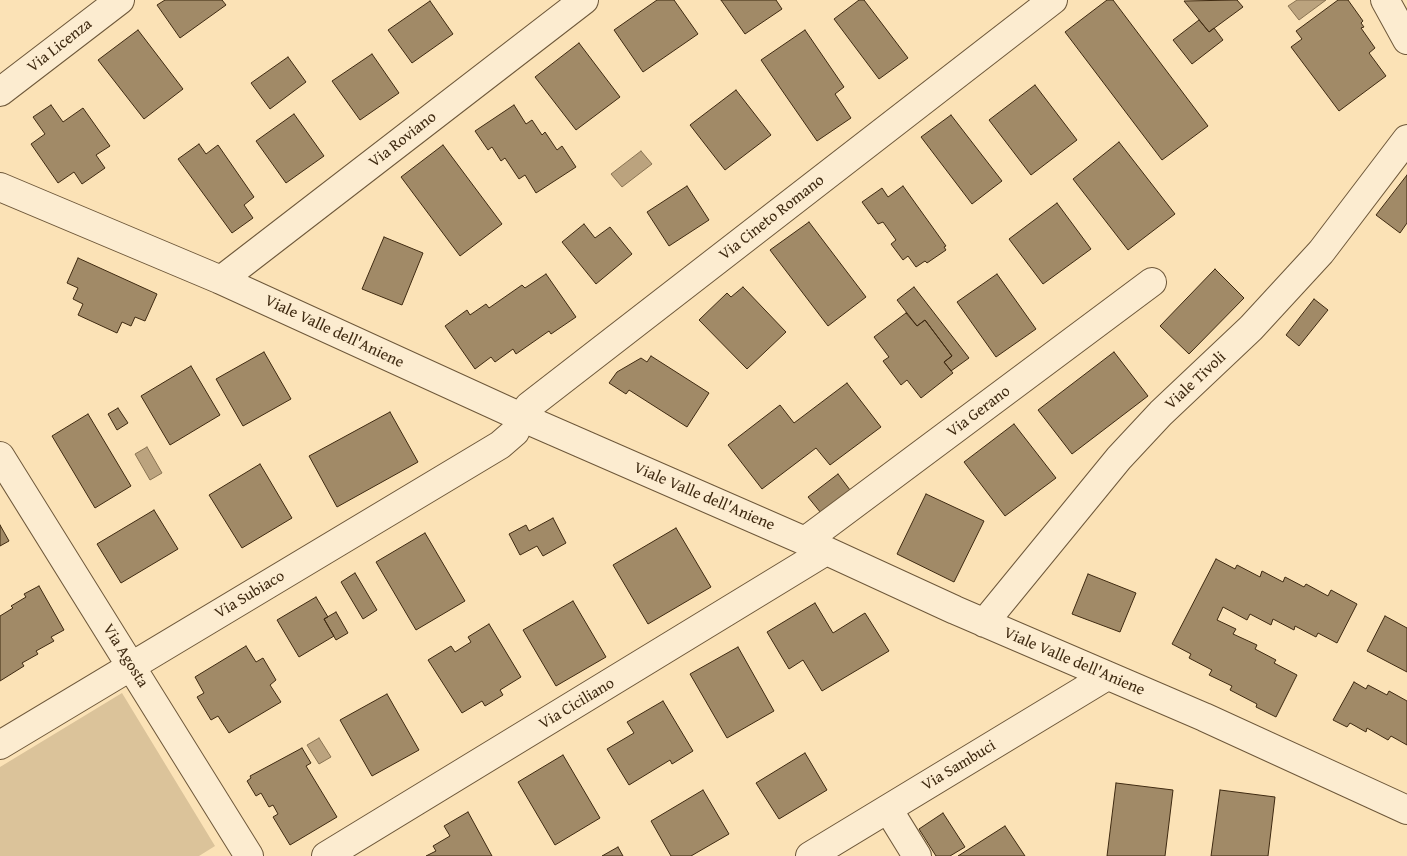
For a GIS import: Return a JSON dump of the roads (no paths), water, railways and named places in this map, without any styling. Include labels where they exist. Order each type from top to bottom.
[{"type":"street","name":"Via Licenza","points":[[0,92],[120,0]]},
{"type":"street","name":"Via Roviano","points":[[221,280],[584,0]]},
{"type":"street","name":"Via Cineto Romano","points":[[500,445],[515,432],[521,417],[529,406],[1053,0]]},
{"type":"street","points":[[1385,0],[1407,40]]},
{"type":"street","name":"Viale Tivoli","points":[[984,623],[1119,458],[1161,413],[1251,328],[1321,252],[1407,139]]},
{"type":"street","name":"Viale Valle dell'Aniene","points":[[0,187],[221,280],[521,417],[816,546],[984,623],[1407,810]]},
{"type":"street","name":"Via Gerano","points":[[816,546],[1152,282]]},
{"type":"street","name":"Via Subiaco","points":[[0,745],[500,445]]},
{"type":"street","name":"Via Agosta","points":[[0,456],[249,856]]},
{"type":"street","name":"Via Ciciliano","points":[[326,856],[816,546]]},
{"type":"street","name":"Via Sambuci","points":[[810,856],[1107,676]]},
{"type":"street","points":[[888,810],[917,856]]}]
